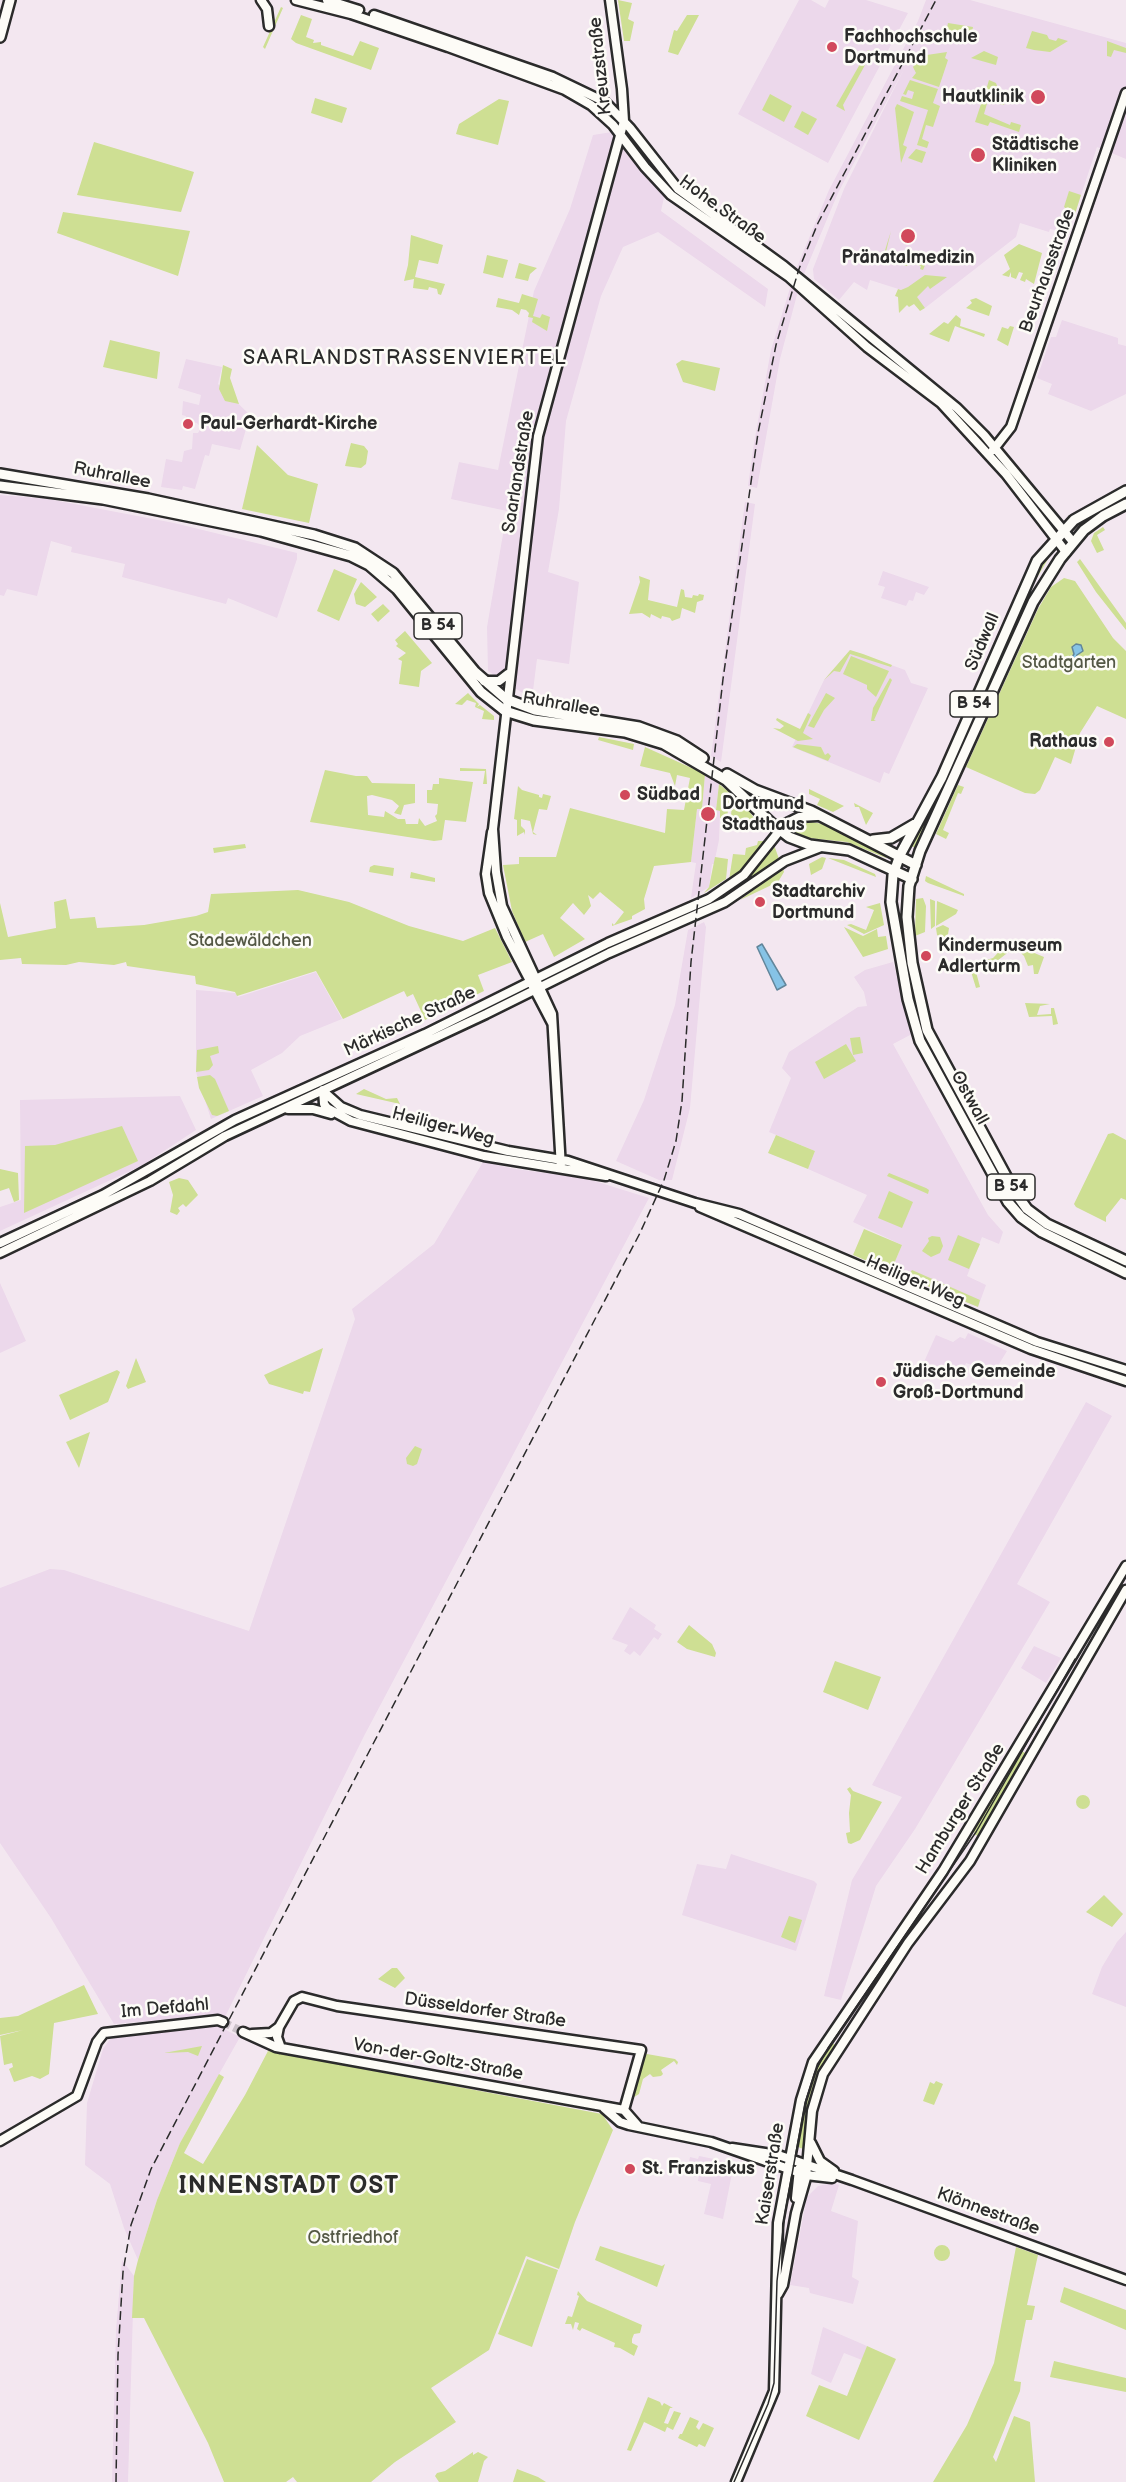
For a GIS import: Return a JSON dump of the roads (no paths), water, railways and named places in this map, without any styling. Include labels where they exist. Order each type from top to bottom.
[{"type":"main road","points":[[0,37],[10,0]]},
{"type":"main road","points":[[261,0],[267,9],[269,26]]},
{"type":"main road","name":"Hohe Straße","points":[[296,0],[362,17],[565,90],[622,128],[678,189],[784,266],[877,349]]},
{"type":"main road","name":"Hohe Straße","points":[[327,0],[585,90],[604,102],[645,167],[671,195],[789,278],[941,403],[992,451],[1073,542]]},
{"type":"main road","name":"Kreuzstraße","points":[[610,0],[622,89],[622,128]]},
{"type":"main road","name":"Beurhausstraße","points":[[992,451],[1011,427],[1126,93]]},
{"type":"main road","name":"Saarlandstraße","points":[[535,985],[504,912],[497,882],[493,829],[506,699],[538,436],[622,128]]},
{"type":"main road","name":"Hohe Straße","points":[[992,451],[1066,552]]},
{"type":"main road","name":"Ruhrallee","points":[[0,474],[50,481],[217,518],[331,550],[369,565],[397,589],[481,692],[505,711],[534,720],[625,732],[664,744],[726,780],[779,830],[797,841],[849,850],[895,870]]},
{"type":"main road","points":[[40,490],[50,481]]},
{"type":"main road","name":"Ruhrallee","points":[[0,486],[103,499],[217,518],[327,538],[355,548],[381,563],[408,589],[484,681],[506,699],[535,710],[631,724],[651,731],[687,747],[745,786],[811,811],[817,816],[900,855]]},
{"type":"main road","name":"B 54","points":[[1063,530],[1083,513],[1126,491]]},
{"type":"main road","name":"B 54","points":[[1073,542],[1096,521],[1126,504]]},
{"type":"main road","name":"Südwall","points":[[895,870],[900,855],[942,777],[1031,571],[1063,530]]},
{"type":"main road","name":"Südwall","points":[[912,879],[928,832],[1027,614],[1073,542]]},
{"type":"main road","points":[[484,681],[499,681],[509,673]]},
{"type":"main road","name":"Märkische Straße","points":[[0,1253],[150,1180],[203,1147],[323,1091],[535,985],[608,943],[722,892],[744,875],[779,830],[799,817],[817,816]]},
{"type":"main road","points":[[870,840],[891,838],[917,823]]},
{"type":"main road","name":"Saarlandstraße","points":[[493,829],[488,843],[487,884],[495,912],[535,985]]},
{"type":"main road","name":"Märkische Straße","points":[[0,1243],[103,1195],[221,1127],[725,902],[785,861],[824,846]]},
{"type":"main road","name":"B 54","points":[[900,855],[916,865]]},
{"type":"main road","name":"B 54","points":[[895,870],[912,879]]},
{"type":"main road","name":"Ostwall","points":[[895,870],[892,913],[913,1021],[928,1058],[1002,1193],[1013,1209],[1029,1224],[1126,1273]]},
{"type":"main road","points":[[486,874],[497,882]]},
{"type":"main road","name":"Ostwall","points":[[912,879],[908,901],[908,942],[922,1016],[933,1044],[1014,1191],[1027,1209],[1047,1224],[1126,1261]]},
{"type":"main road","points":[[487,884],[497,882]]},
{"type":"main road","points":[[535,985],[550,1007],[553,1024],[561,1164]]},
{"type":"main road","name":"Heiliger Weg","points":[[319,1082],[323,1091],[324,1104],[335,1115],[484,1156],[598,1170],[609,1176],[695,1203],[739,1214],[1035,1341],[1126,1370]]},
{"type":"main road","name":"Heiliger Weg","points":[[323,1091],[341,1107],[360,1115],[561,1164]]},
{"type":"main road","points":[[282,1110],[295,1107],[335,1115]]},
{"type":"main road","name":"Heiliger Weg","points":[[695,1203],[714,1214],[1031,1349],[1126,1381]]},
{"type":"main road","name":"Hamburger Straße","points":[[813,2062],[943,1871],[1126,1566]]},
{"type":"main road","name":"Hamburger Straße","points":[[823,2074],[908,1943],[970,1861],[1126,1590]]},
{"type":"main road","name":"Düsseldorfer Straße","points":[[279,2027],[297,1998],[641,2050],[624,2110]]},
{"type":"main road","name":"Im Defdahl","points":[[0,2141],[57,2110],[80,2093],[97,2042],[104,2032],[218,2020],[223,2022]]},
{"type":"main road","points":[[279,2027],[277,2037],[281,2048]]},
{"type":"main road","name":"Von-der-Goltz-Straße","points":[[279,2027],[271,2033],[258,2035],[243,2032],[281,2048],[624,2110]]},
{"type":"main road","name":"Kaiserstraße","points":[[736,2482],[774,2391],[778,2223],[801,2100],[813,2062]]},
{"type":"main road","name":"Kaiserstraße","points":[[778,2294],[783,2285],[812,2111],[823,2074]]},
{"type":"main road","name":"Klönnestraße","points":[[604,2108],[620,2122],[732,2148],[739,2147],[803,2169],[837,2175],[1126,2280]]},
{"type":"main road","points":[[624,2110],[638,2126]]},
{"type":"main road","points":[[809,2137],[814,2153],[837,2175]]},
{"type":"water","points":[[1076,644],[1081,645],[1083,651],[1077,655],[1074,665],[1069,668],[1067,665],[1074,654],[1072,647]]},
{"type":"water","points":[[762,944],[786,985],[777,990],[757,947]]},
{"type":"tunnel","points":[[223,2022],[243,2032]]},
{"type":"tram line","points":[[734,2482],[768,2404],[774,2383],[777,2281],[785,2213],[805,2103],[815,2072],[828,2048],[976,1832],[1075,1659]]},
{"type":"railway","points":[[116,2482],[118,2355],[123,2272],[131,2225],[151,2169],[640,1233],[664,1180],[676,1141],[682,1101],[691,962],[723,679],[758,433],[776,345],[799,269],[818,223],[936,0]]},
{"type":"place","name":"Fachhochschule Dortmund","points":[[832,47]]},
{"type":"place","name":"Hautklinik","points":[[1038,97]]},
{"type":"place","name":"Städtische Kliniken","points":[[978,155]]},
{"type":"place","name":"Pränatalmedizin","points":[[908,236]]},
{"type":"place","name":"Paul-Gerhardt-Kirche","points":[[188,424]]},
{"type":"place","name":"Rathaus","points":[[1109,742]]},
{"type":"place","name":"Südbad","points":[[625,795]]},
{"type":"place","name":"Dortmund Stadthaus","points":[[708,814]]},
{"type":"place","name":"Stadtarchiv Dortmund","points":[[760,902]]},
{"type":"place","name":"Kindermuseum Adlerturm","points":[[926,956]]},
{"type":"place","name":"Jüdische Gemeinde Groß-Dortmund","points":[[881,1382]]},
{"type":"place","name":"St. Franziskus","points":[[630,2169]]},
{"type":"district","name":"SAARLANDSTRASSENVIERTEL","points":[[405,359]]},
{"type":"district","name":"INNENSTADT OST","points":[[289,2187]]},
{"type":"park label","name":"Stadtgarten","points":[[1069,663]]},
{"type":"park label","name":"Stadewäldchen","points":[[250,941]]},
{"type":"park label","name":"Ostfriedhof","points":[[353,2238]]}]
